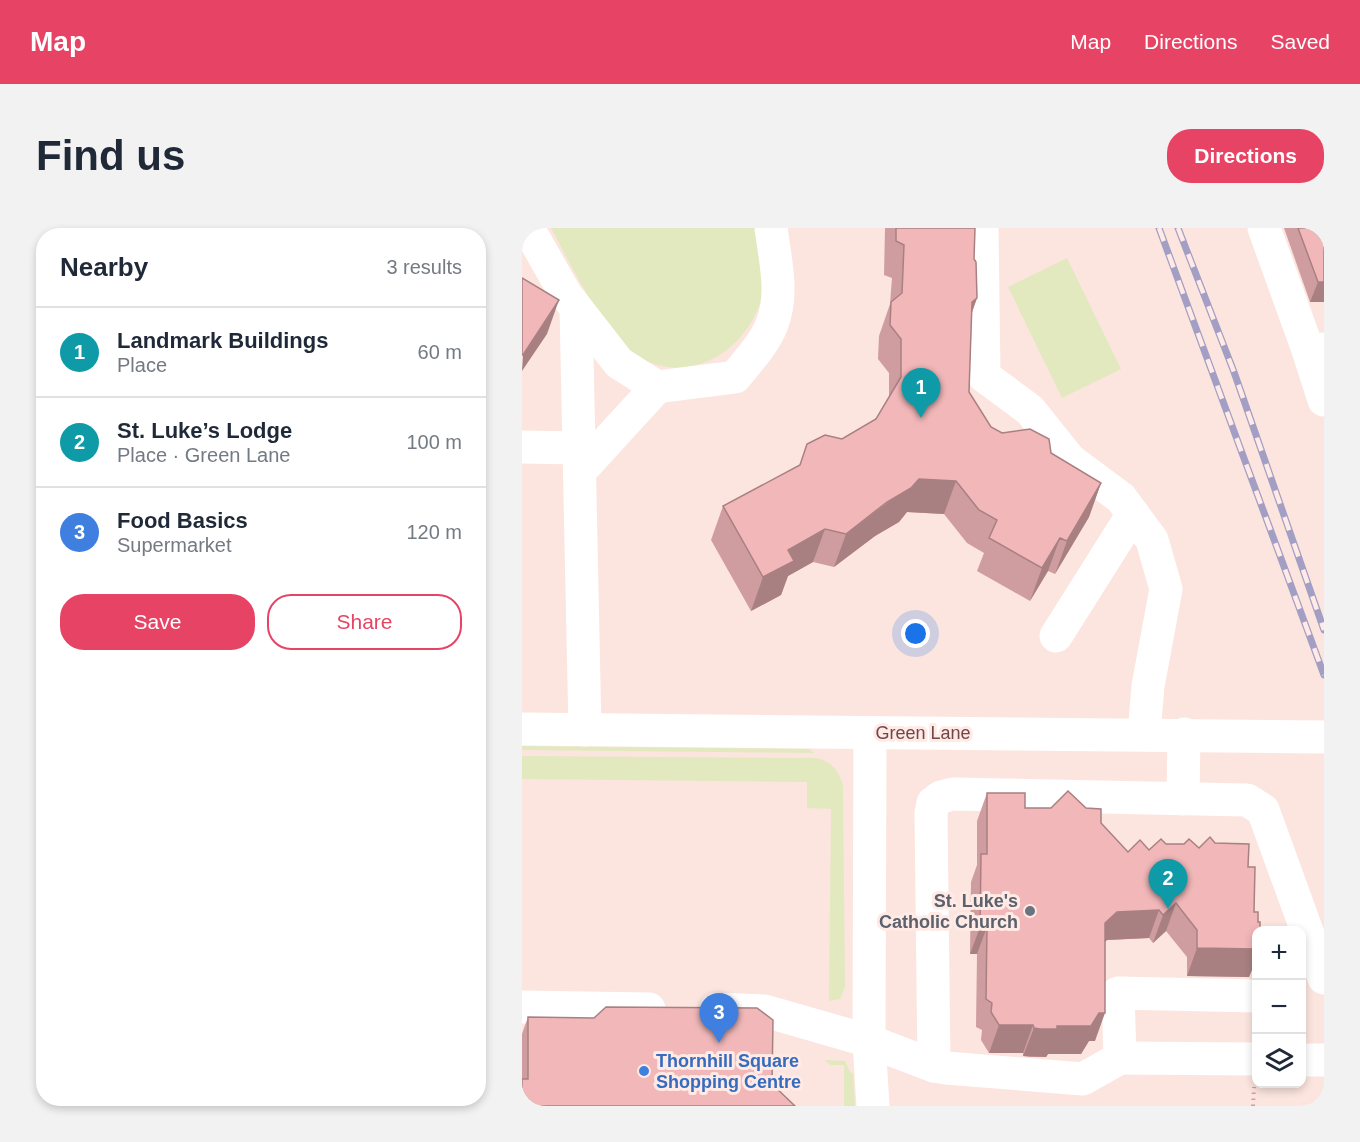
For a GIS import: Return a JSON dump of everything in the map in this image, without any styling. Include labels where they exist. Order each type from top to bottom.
[{"type":"street","points":[[528,228],[576,308],[620,363],[657,387]]},
{"type":"street","points":[[581,459],[657,387],[735,377],[772,326],[779,296],[771,228]]},
{"type":"street","points":[[982,228],[984,376],[1030,410],[1070,460],[1121,498],[1152,540],[1166,589],[1148,686],[1144,734]]},
{"type":"street","points":[[1264,228],[1316,350],[1324,400]]},
{"type":"street","points":[[576,308],[585,730]]},
{"type":"street","points":[[522,447],[581,459]]},
{"type":"street","points":[[1056,636],[1133,514]]},
{"type":"street","name":"Green Lane","points":[[522,729],[1324,737]]},
{"type":"street","points":[[870,733],[869,1041],[873,1106]]},
{"type":"street","points":[[1183,799],[1184,734]]},
{"type":"street","points":[[934,1066],[933,803],[941,797],[953,794],[1247,800],[1263,810],[1314,973]]},
{"type":"street","points":[[1120,1058],[1118,993],[1252,996]]},
{"type":"street","points":[[522,1007],[765,1011],[869,1041],[934,1066],[1054,1078],[1083,1078],[1120,1058],[1252,1059]]},
{"type":"street","points":[[1306,1060],[1324,1060]]},
{"type":"green space","points":[[551,228],[758,228],[763,273],[762,297],[754,317],[743,334],[729,348],[712,359],[693,366],[674,368],[654,364],[634,354],[611,331],[588,296]]},
{"type":"green space","points":[[1067,258],[1121,369],[1062,398],[1008,287]]},
{"type":"green space","points":[[522,746],[809,749],[814,753],[522,750]]},
{"type":"green space","points":[[522,756],[816,758],[831,765],[840,777],[843,787],[845,987],[840,999],[829,1001],[831,809],[807,808],[807,782],[522,779]]},
{"type":"green space","points":[[825,1060],[845,1061],[850,1072],[853,1073],[855,1106],[844,1106],[844,1065],[830,1065]]},
{"type":"building","points":[[896,228],[975,228],[974,259],[977,298],[972,302],[969,392],[991,427],[1002,433],[1030,429],[1049,439],[1051,453],[1101,483],[1067,541],[1060,538],[1042,568],[989,538],[997,520],[979,510],[956,481],[919,479],[911,488],[887,502],[846,534],[825,529],[788,550],[794,561],[763,577],[723,506],[800,465],[807,444],[825,435],[842,439],[876,419],[901,377],[901,339],[890,325],[891,302],[902,293],[904,245],[896,241]]},
{"type":"building","points":[[1298,228],[1324,228],[1324,282],[1318,282]]},
{"type":"building","points":[[522,278],[559,300],[523,355],[522,355]]},
{"type":"building","points":[[1068,791],[1086,808],[1101,809],[1101,823],[1128,852],[1140,840],[1149,850],[1161,839],[1166,844],[1184,844],[1189,839],[1199,848],[1210,837],[1215,843],[1249,844],[1248,867],[1255,867],[1254,912],[1258,912],[1258,922],[1260,922],[1260,926],[1252,926],[1252,949],[1197,948],[1197,930],[1176,903],[1163,915],[1159,910],[1117,912],[1105,923],[1105,1013],[1099,1013],[1091,1026],[1057,1026],[1057,1029],[1040,1029],[1034,1028],[1033,1025],[999,1025],[991,1012],[992,1003],[986,999],[987,927],[980,927],[981,854],[987,854],[987,793],[1025,793],[1025,808],[1051,808]]},
{"type":"building","name":"Thornhill Square Shopping Centre","points":[[606,1007],[757,1008],[773,1020],[772,1084],[795,1106],[522,1106],[522,1079],[528,1079],[528,1017],[594,1018]]},
{"type":"railway","points":[[1159,228],[1324,675]]},
{"type":"railway","points":[[1178,228],[1234,372],[1324,630]]},
{"type":"place","name":"Landmark Buildings","points":[[921,418]]},
{"type":"place","name":"St. Luke’s Lodge","points":[[1168,909]]},
{"type":"place","name":"St. Luke's Catholic Church","points":[[1030,911]]},
{"type":"place","name":"Food Basics","points":[[719,1043]]},
{"type":"place","name":"Thornhill Square Shopping Centre","points":[[644,1071]]}]
